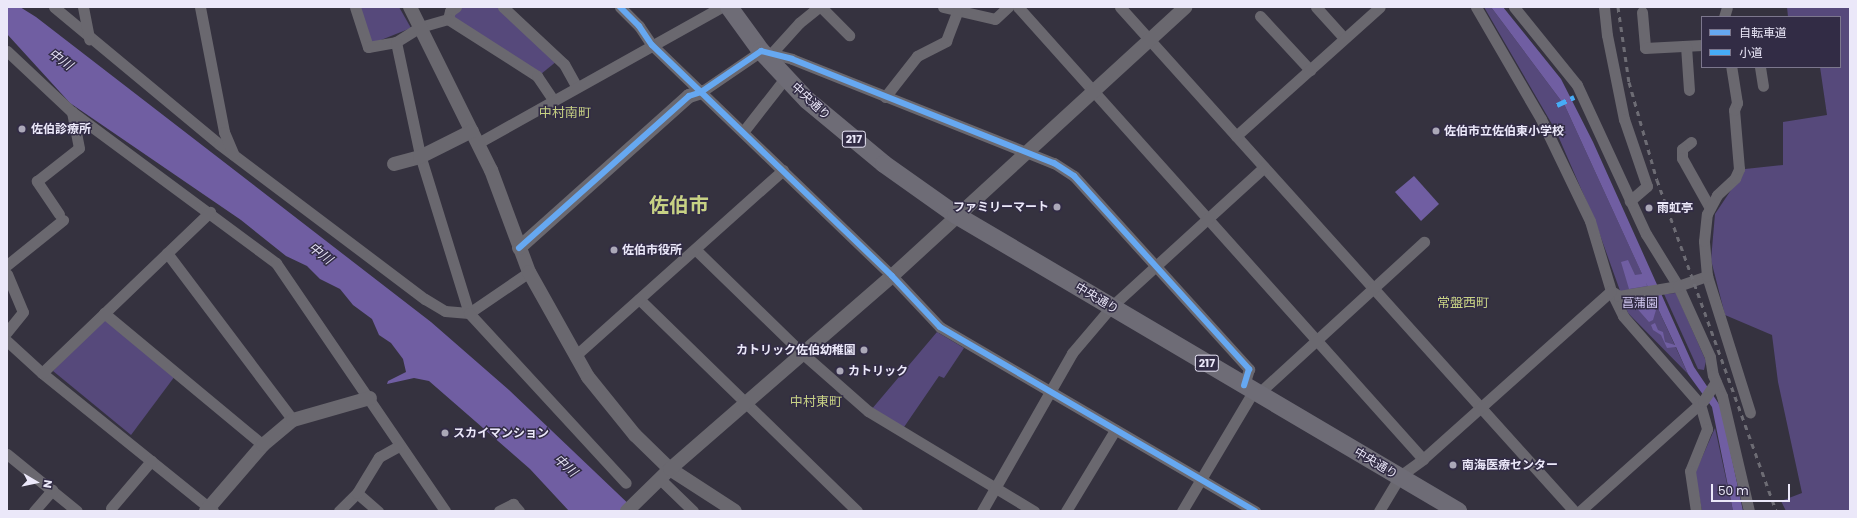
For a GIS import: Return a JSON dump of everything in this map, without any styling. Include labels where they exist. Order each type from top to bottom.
[{"type":"highway","name":"217","points":[[729,7],[766,53]]},
{"type":"highway","name":"中央通り","points":[[766,53],[807,100],[884,164],[956,215],[1458,511]]},
{"type":"street","points":[[54,7],[89,39],[234,155],[425,299],[445,311],[469,313],[529,272]]},
{"type":"street","points":[[83,7],[89,39]]},
{"type":"street","points":[[200,7],[224,132],[234,155]]},
{"type":"street","points":[[355,7],[368,47],[396,42],[420,27],[448,19],[537,76],[553,100]]},
{"type":"street","points":[[410,7],[491,170],[529,272],[575,356],[602,397],[635,436],[693,511]]},
{"type":"street","points":[[448,19],[450,11],[456,7]]},
{"type":"street","points":[[503,7],[564,64],[577,87]]},
{"type":"street","points":[[620,7],[639,26],[652,45],[892,276],[940,327],[1255,511]]},
{"type":"street","points":[[394,164],[420,157],[475,137],[553,100],[721,7]]},
{"type":"street","points":[[520,248],[689,96],[701,92],[766,53],[799,23],[820,7],[849,35]]},
{"type":"street","points":[[943,7],[957,12],[995,18],[1008,7]]},
{"type":"street","points":[[1018,7],[1092,92],[1423,459]]},
{"type":"street","points":[[1120,7],[1574,511]]},
{"type":"street","points":[[626,511],[665,474],[892,276],[956,215],[1186,7]]},
{"type":"street","points":[[1316,7],[1344,38]]},
{"type":"street","points":[[1236,136],[1380,7]]},
{"type":"street","points":[[1476,7],[1541,119],[1586,214],[1623,316],[1702,402],[1707,429],[1690,471],[1696,511]]},
{"type":"street","points":[[1514,7],[1577,85],[1646,234],[1710,358],[1716,382],[1722,396],[1749,511]]},
{"type":"street","points":[[1604,7],[1606,35],[1624,119],[1647,186],[1630,201]]},
{"type":"street","points":[[885,97],[917,56],[946,41],[957,12]]},
{"type":"street","points":[[1642,12],[1646,48],[1701,45]]},
{"type":"street","points":[[1260,16],[1310,70]]},
{"type":"street","points":[[396,42],[420,157],[469,313],[626,483]]},
{"type":"street","points":[[1686,46],[1689,90]]},
{"type":"street","points":[[7,51],[72,112],[276,262],[370,398],[399,446],[445,511]]},
{"type":"street","points":[[766,53],[792,59],[1024,153],[1054,163],[1074,176],[1249,369],[1252,389]]},
{"type":"street","points":[[1731,68],[1737,104],[1734,110],[1739,169],[1735,178],[1717,195],[1710,208],[1704,241],[1707,276],[1750,412]]},
{"type":"street","points":[[1760,68],[1763,86]]},
{"type":"street","points":[[743,132],[786,77]]},
{"type":"street","points":[[7,265],[61,217],[37,181],[80,148],[72,112]]},
{"type":"street","points":[[1691,142],[1682,148],[1682,158],[1710,208]]},
{"type":"street","points":[[982,511],[1072,353],[1112,306],[1264,167]]},
{"type":"street","points":[[575,356],[696,250],[783,170]]},
{"type":"street","points":[[42,373],[210,212]]},
{"type":"street","points":[[1182,511],[1252,389],[1316,341],[1424,242]]},
{"type":"street","points":[[696,250],[802,353],[868,411],[1034,511]]},
{"type":"street","points":[[167,253],[293,420]]},
{"type":"street","points":[[7,274],[24,312],[7,332]]},
{"type":"street","points":[[1379,511],[1400,476],[1423,459],[1480,407],[1615,294],[1674,286],[1707,276]]},
{"type":"street","points":[[640,299],[747,402],[856,511]]},
{"type":"street","points":[[104,313],[263,445]]},
{"type":"street","points":[[7,341],[42,373],[209,510],[263,445],[293,420],[370,398]]},
{"type":"street","points":[[1580,511],[1702,402],[1716,382]]},
{"type":"street","points":[[1066,511],[1116,430]]},
{"type":"street","points":[[339,511],[357,493],[379,457],[399,446]]},
{"type":"street","points":[[7,454],[77,511]]},
{"type":"street","points":[[111,508],[151,461]]},
{"type":"street","points":[[665,474],[735,511]]},
{"type":"street","points":[[34,511],[52,490]]},
{"type":"street","points":[[357,493],[378,511]]},
{"type":"street","points":[[499,511],[513,504],[519,511]]},
{"type":"green space","points":[[358,7],[399,7],[411,28],[371,44]]},
{"type":"green space","points":[[460,7],[500,7],[557,61],[541,74],[452,18]]},
{"type":"green space","name":"菖蒲園","points":[[1484,7],[1491,7],[1565,106],[1688,374],[1628,313],[1595,221],[1556,131]]},
{"type":"green space","points":[[1787,7],[1850,7],[1850,511],[1786,511],[1781,501],[1802,493],[1778,382],[1772,335],[1725,315],[1711,260],[1715,214],[1745,169],[1783,165],[1783,122],[1827,115],[1820,68],[1841,68],[1841,16],[1788,16]]},
{"type":"green space","points":[[1676,293],[1706,361],[1704,370],[1698,369],[1664,294]]},
{"type":"green space","points":[[104,317],[175,376],[131,435],[53,371]]},
{"type":"green space","points":[[937,332],[964,348],[944,378],[939,376],[902,430],[871,410]]},
{"type":"green space","points":[[1715,428],[1733,511],[1702,511],[1695,473]]},
{"type":"water","name":"中川","points":[[7,7],[20,7],[36,17],[431,322],[509,390],[636,511],[569,511],[530,469],[429,381],[414,378],[387,384],[388,381],[406,372],[403,359],[391,343],[379,335],[372,319],[353,305],[340,289],[320,279],[307,266],[286,256],[241,220],[70,103],[7,34]]},
{"type":"water","points":[[1491,7],[1503,7],[1561,79],[1593,142],[1694,367],[1721,407],[1743,511],[1733,511],[1712,407],[1688,374],[1676,347],[1667,348],[1661,335],[1653,330],[1651,325],[1655,323],[1658,330],[1663,332],[1665,342],[1675,345],[1646,283],[1647,286],[1629,289],[1621,262],[1628,260],[1635,275],[1642,274],[1565,106]]},
{"type":"water","points":[[1414,176],[1439,204],[1421,221],[1395,192]]},
{"type":"water","points":[[1649,297],[1651,305],[1656,310],[1653,320],[1649,322],[1634,305],[1633,301]]},
{"type":"railway","points":[[1618,7],[1629,82],[1657,180],[1776,511]]},
{"type":"marked path","points":[[1557,105],[1574,97]]},
{"type":"cycle path","points":[[620,7],[639,26],[652,45],[892,276],[940,327],[1255,511]]},
{"type":"cycle path","points":[[519,248],[689,96],[701,92],[761,51],[792,59],[1054,163],[1074,176],[1249,369],[1244,385]]},
{"type":"place","name":"佐伯診療所","points":[[22,129]]},
{"type":"place","name":"佐伯市立佐伯東小学校","points":[[1436,131]]},
{"type":"place","name":"ファミリーマート","points":[[1057,207]]},
{"type":"place","name":"雨虹亭","points":[[1649,208]]},
{"type":"place","name":"佐伯市役所","points":[[614,250]]},
{"type":"place","name":"カトリック佐伯幼稚園","points":[[864,350]]},
{"type":"place","name":"カトリック","points":[[840,371]]},
{"type":"place","name":"スカイマンション","points":[[445,433]]},
{"type":"place","name":"南海医療センター","points":[[1453,465]]},
{"type":"district","name":"中村南町","points":[[565,113]]},
{"type":"district","name":"佐伯市","points":[[679,205]]},
{"type":"district","name":"常盤西町","points":[[1463,303]]},
{"type":"district","name":"中村東町","points":[[816,402]]}]
